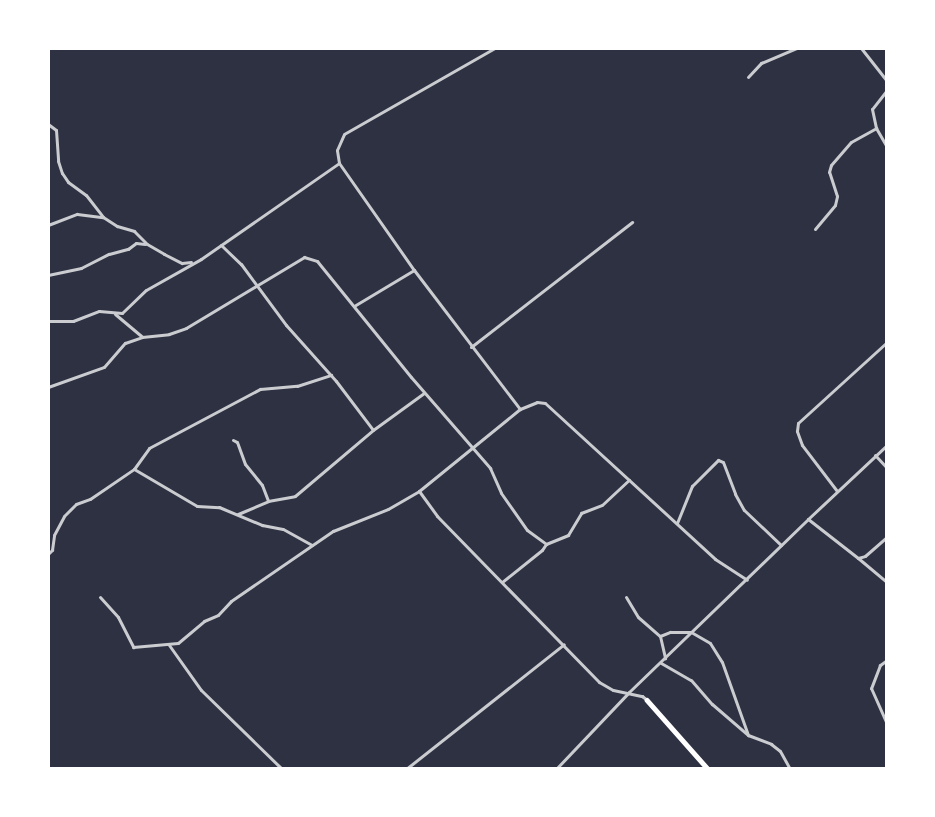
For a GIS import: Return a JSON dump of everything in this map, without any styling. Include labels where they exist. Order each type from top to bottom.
[{"type":"main road","points":[[647,700],[708,769]]},
{"type":"street","points":[[495,48],[344,134],[337,150],[339,163],[414,270],[520,410]]},
{"type":"street","points":[[748,77],[761,63],[797,48]]},
{"type":"street","points":[[861,48],[887,81]]},
{"type":"street","points":[[887,90],[872,109],[876,128],[887,147]]},
{"type":"street","points":[[48,124],[56,130],[58,161],[62,173],[68,182],[86,195],[103,217],[117,226],[134,231],[147,244],[182,263],[194,262]]},
{"type":"street","points":[[815,229],[835,205],[837,196],[829,172],[831,165],[851,142],[876,128]]},
{"type":"street","points":[[115,314],[128,309],[146,290],[221,245],[339,163]]},
{"type":"street","points":[[48,225],[76,214],[103,217]]},
{"type":"street","points":[[471,347],[632,222]]},
{"type":"street","points":[[48,274],[81,268],[136,243],[147,244]]},
{"type":"street","points":[[221,245],[241,264],[286,325],[331,375],[373,430]]},
{"type":"street","points":[[48,387],[104,367],[125,343],[186,328],[304,257],[311,257],[317,261],[424,393],[490,468],[501,493],[527,530],[546,544]]},
{"type":"street","points":[[354,306],[414,270]]},
{"type":"street","points":[[48,321],[73,321],[99,311],[115,314],[142,337]]},
{"type":"street","points":[[837,491],[802,445],[797,431],[798,423],[887,342]]},
{"type":"street","points":[[48,554],[52,550],[54,535],[70,510],[134,469],[149,448],[230,402],[260,389],[297,386],[331,375]]},
{"type":"street","points":[[238,514],[268,501],[295,496],[373,430],[424,393]]},
{"type":"street","points":[[100,597],[118,617],[133,647],[169,645],[186,638],[231,601],[333,531],[388,509],[419,491],[520,410],[537,402],[545,403],[715,559],[747,580]]},
{"type":"street","points":[[233,440],[237,442],[245,464],[262,485],[268,501]]},
{"type":"street","points":[[556,769],[629,692],[887,445]]},
{"type":"street","points":[[875,455],[887,468]]},
{"type":"street","points":[[677,523],[692,486],[718,460],[723,462],[735,494],[744,510],[781,544]]},
{"type":"street","points":[[134,469],[197,506],[219,507],[262,525],[283,529],[312,545]]},
{"type":"street","points":[[502,582],[546,547],[546,544],[568,535],[581,513],[602,505],[629,480]]},
{"type":"street","points":[[419,491],[437,516],[599,682],[613,690],[629,692],[647,700]]},
{"type":"street","points":[[808,519],[887,582]]},
{"type":"street","points":[[858,558],[864,556],[887,537]]},
{"type":"street","points":[[626,597],[638,617],[660,636],[666,658]]},
{"type":"street","points":[[660,636],[670,632],[691,632],[714,646],[748,735]]},
{"type":"street","points":[[406,769],[564,644]]},
{"type":"street","points":[[169,645],[201,690],[282,769]]},
{"type":"street","points":[[887,660],[880,665],[871,688],[887,724]]},
{"type":"street","points":[[661,663],[691,680],[712,704],[748,735],[771,744],[780,752],[790,769]]}]
